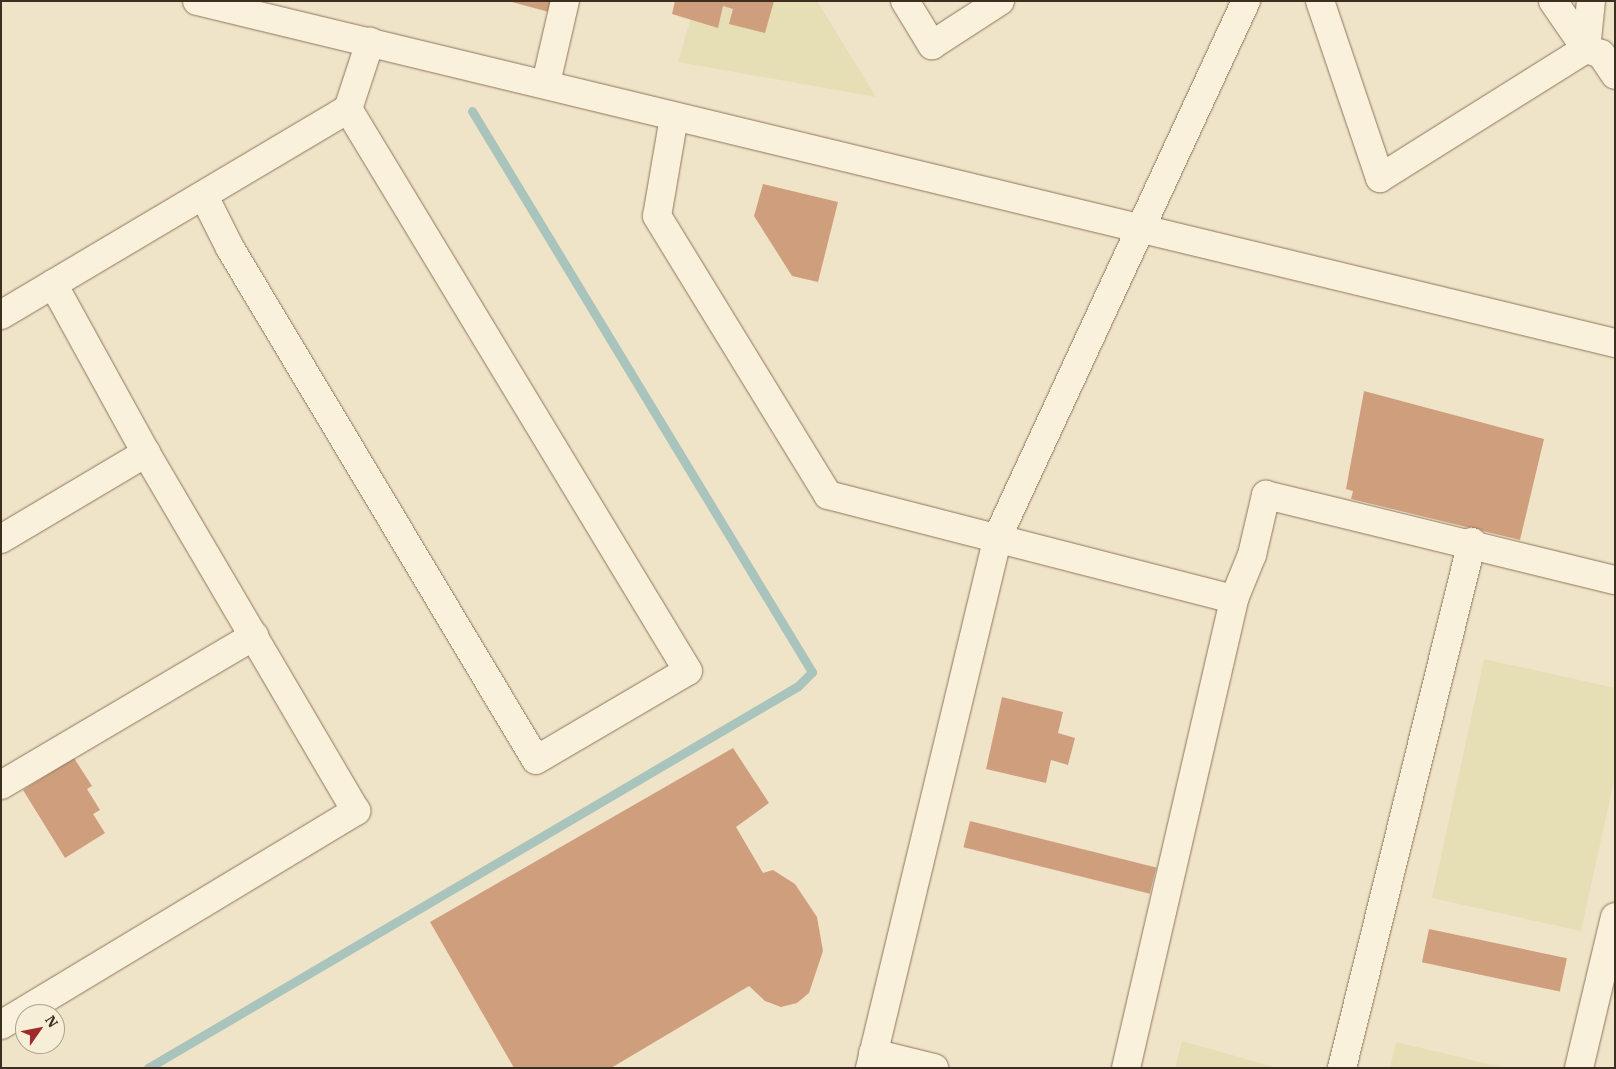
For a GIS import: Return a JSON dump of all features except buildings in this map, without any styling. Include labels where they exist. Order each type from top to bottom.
[{"type":"street","points":[[197,1],[546,84],[674,117],[1140,226],[1615,343]]},
{"type":"street","points":[[546,84],[565,1]]},
{"type":"street","points":[[905,1],[932,45],[1000,1]]},
{"type":"street","points":[[934,1068],[872,1060],[998,536],[1140,226],[1246,1]]},
{"type":"street","points":[[1320,1],[1380,178],[1586,49]]},
{"type":"street","points":[[1553,1],[1586,49],[1601,54],[1615,75]]},
{"type":"street","points":[[1586,49],[1591,1]]},
{"type":"street","points":[[1,315],[205,198],[348,109],[370,42]]},
{"type":"street","points":[[205,198],[230,248],[536,760],[688,672],[348,109]]},
{"type":"street","points":[[674,117],[657,216],[828,495],[998,536],[1234,599]]},
{"type":"street","points":[[1,1025],[356,811],[146,453],[53,284]]},
{"type":"street","points":[[1,539],[146,453]]},
{"type":"street","points":[[1126,1068],[1234,599],[1252,555],[1266,495],[1472,542],[1615,580]]},
{"type":"street","points":[[1342,1068],[1472,542]]},
{"type":"street","points":[[1,784],[254,636]]},
{"type":"street","points":[[1579,1068],[1615,917]]},
{"type":"shaded area","points":[[696,1],[817,1],[876,97],[678,62]]},
{"type":"shaded area","points":[[1484,659],[1615,688],[1615,776],[1581,931],[1432,898]]},
{"type":"shaded area","points":[[1182,1041],[1278,1068],[1175,1068]]},
{"type":"shaded area","points":[[1396,1042],[1505,1068],[1390,1068]]},
{"type":"waterway","points":[[148,1068],[798,686],[812,672],[472,111]]}]
